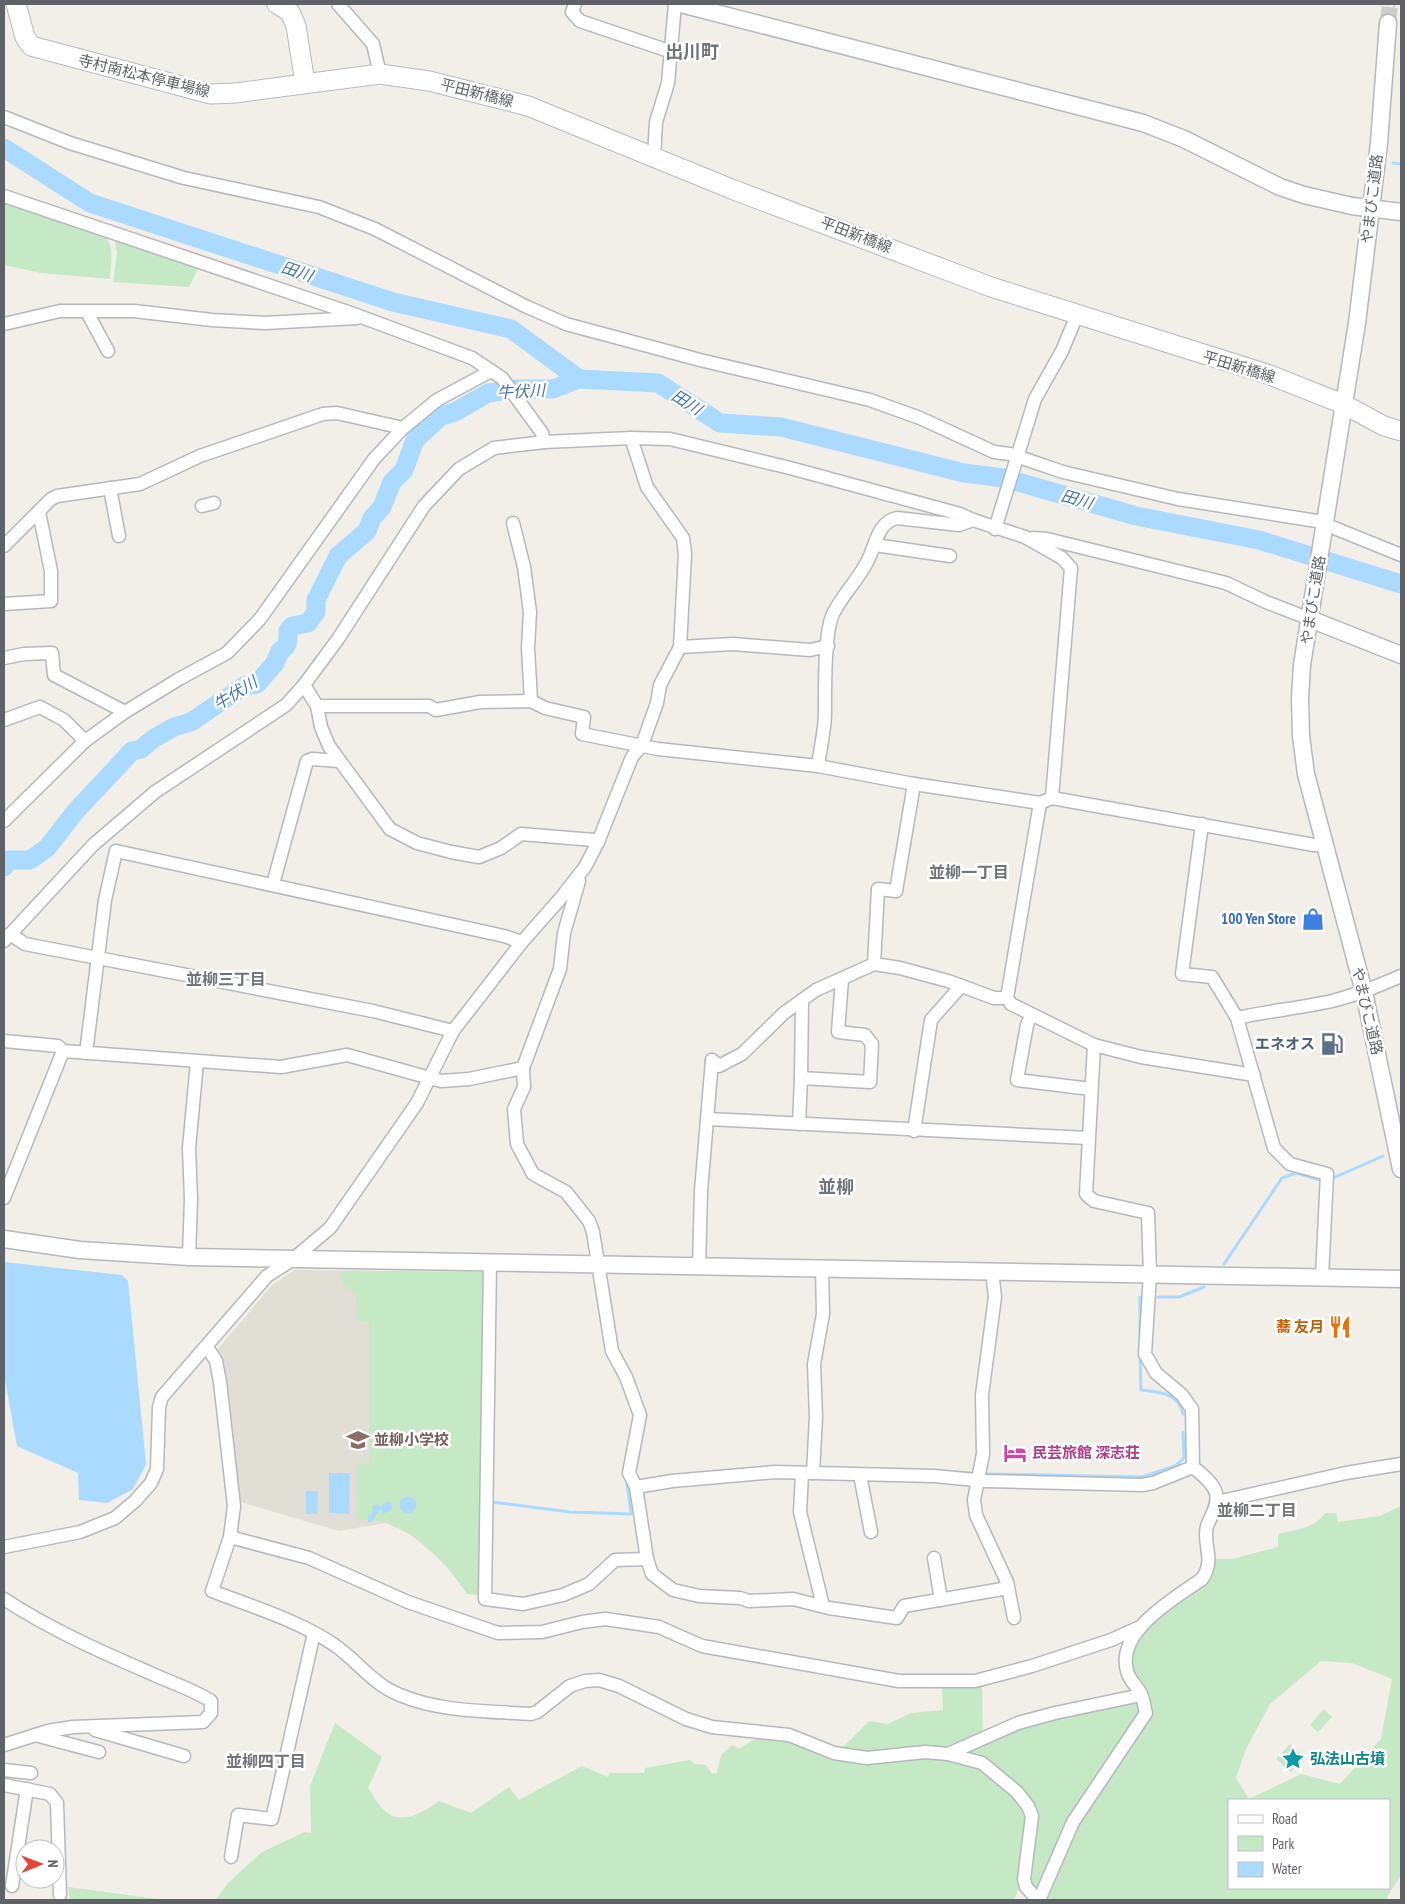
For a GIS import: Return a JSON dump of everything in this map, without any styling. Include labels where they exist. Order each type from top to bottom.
[{"type":"main road","name":"寺村南松本停車場線","points":[[16,4],[25,37],[31,46],[42,50],[211,94],[235,93],[305,83]]},
{"type":"main road","points":[[277,4],[290,12],[296,26],[305,83]]},
{"type":"main road","name":"平田新橋線","points":[[305,83],[380,74],[429,81],[528,106],[982,284],[1270,375],[1343,404],[1384,426],[1401,431]]},
{"type":"street","points":[[338,4],[373,44],[380,74]]},
{"type":"street","points":[[575,4],[572,12],[580,21],[672,52]]},
{"type":"street","points":[[654,157],[656,122],[668,83],[675,4]]},
{"type":"street","points":[[681,4],[1143,123],[1184,139],[1280,187],[1327,201],[1401,212]]},
{"type":"street","name":"やまびこ道路","points":[[1388,23],[1379,144],[1358,323],[1343,404],[1302,673],[1301,736],[1306,774],[1364,992],[1401,1169]]},
{"type":"street","points":[[4,117],[70,143],[184,178],[319,207],[375,229],[526,306],[566,324],[700,360],[870,400],[920,418],[994,452],[1063,472],[1178,499],[1280,514],[1324,526],[1401,554]]},
{"type":"street","points":[[4,196],[362,318],[464,355],[497,374],[544,440]]},
{"type":"street","points":[[4,324],[60,311],[134,311],[212,320],[265,323],[362,318]]},
{"type":"street","points":[[87,312],[108,351]]},
{"type":"street","points":[[996,525],[1035,399],[1062,351],[1077,315]]},
{"type":"street","points":[[4,821],[85,741],[125,712],[179,679],[227,653],[255,625],[374,460],[402,428],[437,400],[497,374]]},
{"type":"street","points":[[4,546],[57,496],[140,484],[200,456],[322,414],[337,412],[402,428]]},
{"type":"street","points":[[631,438],[647,487],[683,538],[685,554],[680,647],[660,686],[657,703],[642,745],[632,757],[572,902],[564,934],[560,970],[523,1068],[524,1087],[514,1109],[517,1144],[534,1174],[566,1192],[589,1221],[593,1232],[612,1351],[626,1377],[640,1415],[629,1472],[636,1487],[652,1574],[673,1590],[699,1596],[740,1598],[749,1601],[793,1599],[897,1618],[904,1606],[1008,1588]]},
{"type":"street","points":[[453,1031],[373,1011],[97,956],[25,944],[7,937],[93,845],[155,792],[286,705],[304,686],[338,639],[424,506],[458,469],[475,457],[494,448],[544,440],[631,438],[687,442],[850,483],[960,514],[973,520],[996,525],[1025,537],[1062,558],[1071,568],[1046,800],[1007,998],[1011,1004],[1031,1016],[1094,1045],[1141,1057],[1254,1075]]},
{"type":"street","points":[[110,488],[119,536]]},
{"type":"street","points":[[4,604],[51,601],[51,571],[39,512]]},
{"type":"street","points":[[818,766],[825,713],[823,696],[832,615],[866,564],[882,525],[888,520],[897,518],[959,525],[973,520]]},
{"type":"street","points":[[513,523],[524,566],[530,612],[528,648],[531,701]]},
{"type":"street","points":[[1025,537],[1047,539],[1226,583],[1311,613],[1401,655]]},
{"type":"street","points":[[875,546],[950,556]]},
{"type":"street","points":[[680,647],[734,644],[810,650],[828,646]]},
{"type":"street","points":[[4,658],[24,654],[52,653],[54,675],[125,712]]},
{"type":"street","points":[[304,686],[317,706],[321,727],[339,761],[390,829],[418,843],[452,852],[479,856],[501,848],[521,834],[594,840],[598,842]]},
{"type":"street","points":[[317,706],[429,706],[436,710],[480,702],[531,701],[545,708],[584,716],[582,734],[642,745],[818,766],[914,784],[1046,800],[1202,824],[1314,845],[1326,844]]},
{"type":"street","points":[[4,720],[40,707],[64,720],[85,741]]},
{"type":"street","points":[[273,884],[308,761],[312,759],[339,761]]},
{"type":"street","points":[[874,964],[878,889],[896,891],[914,784]]},
{"type":"street","points":[[1202,824],[1182,974],[1212,977],[1236,1018],[1274,1148],[1290,1164],[1327,1174],[1322,1277]]},
{"type":"street","points":[[86,1053],[105,900],[116,851],[273,884],[504,936],[522,942]]},
{"type":"street","points":[[4,1547],[80,1532],[115,1518],[135,1501],[151,1483],[158,1470],[159,1407],[162,1397],[267,1276],[292,1260],[330,1228],[417,1103],[428,1077],[453,1031],[522,942],[585,867]]},
{"type":"street","points":[[698,1266],[701,1191],[712,1060],[719,1066],[742,1054],[784,1013],[816,990],[874,964],[900,968],[994,998],[1007,998]]},
{"type":"street","points":[[1236,1018],[1271,1010],[1330,1001],[1364,992],[1401,976]]},
{"type":"street","points":[[801,1078],[870,1082],[872,1044],[865,1035],[838,1032],[842,979]]},
{"type":"street","points":[[914,1130],[931,1020],[961,986]]},
{"type":"street","points":[[799,1124],[802,1000]]},
{"type":"street","points":[[1031,1016],[1027,1025],[1017,1080],[1091,1089]]},
{"type":"street","points":[[4,1041],[58,1046],[63,1051],[197,1062],[281,1066],[347,1055],[441,1081],[469,1079],[523,1068]]},
{"type":"street","points":[[207,1347],[216,1361],[230,1455],[234,1506],[230,1537],[212,1590],[314,1633],[335,1645],[370,1678],[400,1695],[442,1706],[530,1714],[537,1712],[570,1686],[584,1681],[599,1680],[620,1686],[686,1719],[712,1727],[789,1735],[834,1753],[867,1758],[925,1752],[948,1754],[982,1763],[1017,1792],[1028,1806],[1032,1816],[1024,1879],[1026,1887],[1038,1900],[1073,1822],[1146,1713],[1141,1695],[1127,1673],[1125,1656],[1140,1627],[1155,1611],[1202,1579],[1206,1573],[1210,1557],[1207,1528],[1216,1502],[1216,1492],[1209,1481],[1193,1467],[1192,1409],[1182,1395],[1156,1373],[1146,1354],[1150,1274],[1148,1213],[1094,1201],[1086,1194],[1094,1045]]},
{"type":"street","points":[[4,1198],[63,1051]]},
{"type":"street","points":[[189,1257],[191,1198],[189,1148],[197,1062]]},
{"type":"street","points":[[708,1119],[1088,1138]]},
{"type":"street","points":[[4,1239],[80,1250],[189,1257],[292,1260],[1401,1279]]},
{"type":"street","points":[[490,1264],[485,1599],[522,1604],[563,1595],[589,1584],[616,1560],[648,1559]]},
{"type":"street","points":[[822,1268],[823,1314],[814,1364],[816,1417],[800,1512],[823,1606]]},
{"type":"street","points":[[992,1271],[995,1298],[982,1395],[983,1454],[974,1500],[976,1515],[1008,1588],[1014,1618]]},
{"type":"street","points":[[1216,1502],[1346,1473],[1401,1464]]},
{"type":"street","points":[[636,1487],[672,1481],[756,1473],[934,1476],[986,1481],[1142,1485],[1153,1483],[1193,1467]]},
{"type":"street","points":[[860,1475],[871,1532]]},
{"type":"street","points":[[230,1537],[309,1558],[408,1602],[498,1633],[542,1632],[582,1622],[606,1619],[659,1627],[702,1646],[899,1682],[975,1681],[1032,1666],[1111,1640],[1140,1627]]},
{"type":"street","points":[[938,1565],[941,1600]]},
{"type":"street","points":[[4,1599],[28,1615],[147,1672],[200,1694],[211,1701],[212,1714],[203,1722],[89,1727],[48,1731],[4,1746]]},
{"type":"street","points":[[231,1857],[238,1815],[272,1819],[314,1633]]},
{"type":"street","points":[[948,1754],[1018,1723],[1055,1712],[1141,1695]]},
{"type":"street","points":[[89,1727],[184,1756]]},
{"type":"street","points":[[35,1735],[99,1752]]},
{"type":"street","points":[[4,1770],[32,1773]]},
{"type":"street","points":[[4,1785],[50,1794],[57,1803],[60,1895]]},
{"type":"street","points":[[12,1886],[27,1790]]},
{"type":"shaded area","name":"並柳小学校","points":[[294,1270],[487,1272],[467,1594],[449,1567],[410,1534],[386,1523],[339,1531],[240,1502],[223,1378],[217,1350],[272,1285]]},
{"type":"green space","points":[[4,199],[103,233],[111,249],[110,279],[41,273],[4,265]]},
{"type":"green space","points":[[114,238],[199,266],[189,287],[113,282],[117,253]]},
{"type":"green space","points":[[342,1271],[487,1272],[479,1595],[467,1594],[433,1552],[412,1536],[388,1523],[357,1519],[358,1465],[369,1464],[369,1321],[358,1321],[356,1294],[341,1282]]},
{"type":"green space","points":[[1401,1506],[1401,1875],[1387,1897],[1388,1900],[1044,1900],[1069,1840],[1152,1710],[1147,1692],[1136,1679],[1130,1663],[1138,1638],[1216,1559],[1232,1559],[1278,1547],[1278,1534],[1298,1530],[1310,1525],[1325,1513],[1336,1513],[1338,1522],[1380,1516]],"holes":[[[1321,1661],[1352,1663],[1392,1679],[1381,1739],[1340,1784],[1301,1774],[1249,1799],[1236,1778],[1246,1749],[1270,1704]]]},
{"type":"green space","points":[[982,1682],[983,1735],[1137,1701],[1141,1710],[1039,1889],[1034,1891],[1030,1887],[1029,1817],[1021,1883],[1014,1900],[216,1900],[228,1883],[262,1852],[305,1832],[311,1833],[310,1786],[335,1723],[382,1757],[368,1788],[385,1811],[398,1817],[413,1816],[439,1801],[471,1813],[509,1787],[519,1800],[582,1766],[608,1777],[610,1773],[644,1773],[645,1768],[690,1760],[695,1764],[706,1765],[712,1774],[717,1773],[721,1755],[732,1745],[739,1749],[761,1735],[790,1738],[834,1756],[869,1721],[888,1724],[911,1713],[943,1710],[942,1685]]},
{"type":"green space","points":[[1324,1709],[1332,1717],[1318,1732],[1310,1725]]},
{"type":"green space","points":[[1290,1744],[1304,1757],[1291,1772],[1276,1759]]},
{"type":"green space","points":[[68,1887],[165,1900],[70,1900]]},
{"type":"water","points":[[4,1262],[122,1275],[128,1281],[146,1464],[133,1489],[107,1503],[79,1500],[78,1473],[17,1446],[4,1375]]},
{"type":"water","points":[[329,1473],[350,1473],[349,1514],[329,1513]]},
{"type":"water","points":[[306,1491],[318,1491],[317,1514],[306,1514]]},
{"type":"water","points":[[408,1497],[414,1499],[416,1505],[414,1511],[408,1513],[402,1511],[400,1505],[402,1499]]},
{"type":"water","points":[[390,1501],[392,1506],[390,1511],[384,1513],[380,1509],[372,1522],[368,1522],[373,1506],[377,1504],[381,1507],[384,1503]]},
{"type":"waterway","name":"田川","points":[[4,148],[90,203],[393,302],[511,329],[579,379],[658,383],[720,423],[781,427],[964,473],[1004,478],[1136,516],[1259,540],[1401,584]]},
{"type":"waterway","points":[[1393,163],[1401,164]]},
{"type":"waterway","name":"牛伏川","points":[[4,867],[9,860],[30,860],[47,848],[75,812],[132,751],[141,749],[153,739],[174,727],[191,722],[244,686],[257,684],[275,663],[280,651],[286,645],[288,631],[292,626],[308,623],[316,612],[316,600],[338,556],[367,531],[372,518],[382,507],[392,482],[404,470],[415,440],[441,416],[455,412],[488,393],[519,389],[553,389],[579,379]]},
{"type":"waterway","points":[[1333,1178],[1383,1156]]},
{"type":"waterway","points":[[1224,1264],[1282,1178],[1296,1173],[1320,1180]]},
{"type":"waterway","points":[[1158,1297],[1179,1297],[1204,1287]]},
{"type":"waterway","points":[[1140,1297],[1140,1346]]},
{"type":"waterway","points":[[1140,1354],[1141,1390],[1168,1395],[1181,1407],[1183,1414]]},
{"type":"waterway","points":[[987,1474],[1142,1477],[1175,1466],[1184,1458],[1183,1432]]},
{"type":"waterway","points":[[942,1471],[970,1473]]},
{"type":"waterway","points":[[492,1502],[570,1512],[631,1514],[627,1482]]},
{"type":"tunnel","points":[[1388,23],[1390,4]]},
{"type":"railway","points":[[1387,4],[1401,8]]},
{"type":"place","name":"100 Yen Store","points":[[1313,919]]},
{"type":"place","name":"エネオス","points":[[1332,1044]]},
{"type":"place","name":"蕎 友月","points":[[1340,1327]]},
{"type":"place","name":"並柳小学校","points":[[358,1440]]},
{"type":"place","name":"民芸旅館 深志荘","points":[[1015,1453]]},
{"type":"place","name":"弘法山古墳","points":[[1293,1759]]},
{"type":"district","name":"出川町","points":[[692,52]]},
{"type":"district","name":"並柳一丁目","points":[[969,872]]},
{"type":"district","name":"並柳三丁目","points":[[226,979]]},
{"type":"district","name":"並柳","points":[[836,1187]]},
{"type":"district","name":"並柳二丁目","points":[[1257,1510]]},
{"type":"district","name":"並柳四丁目","points":[[266,1761]]}]
